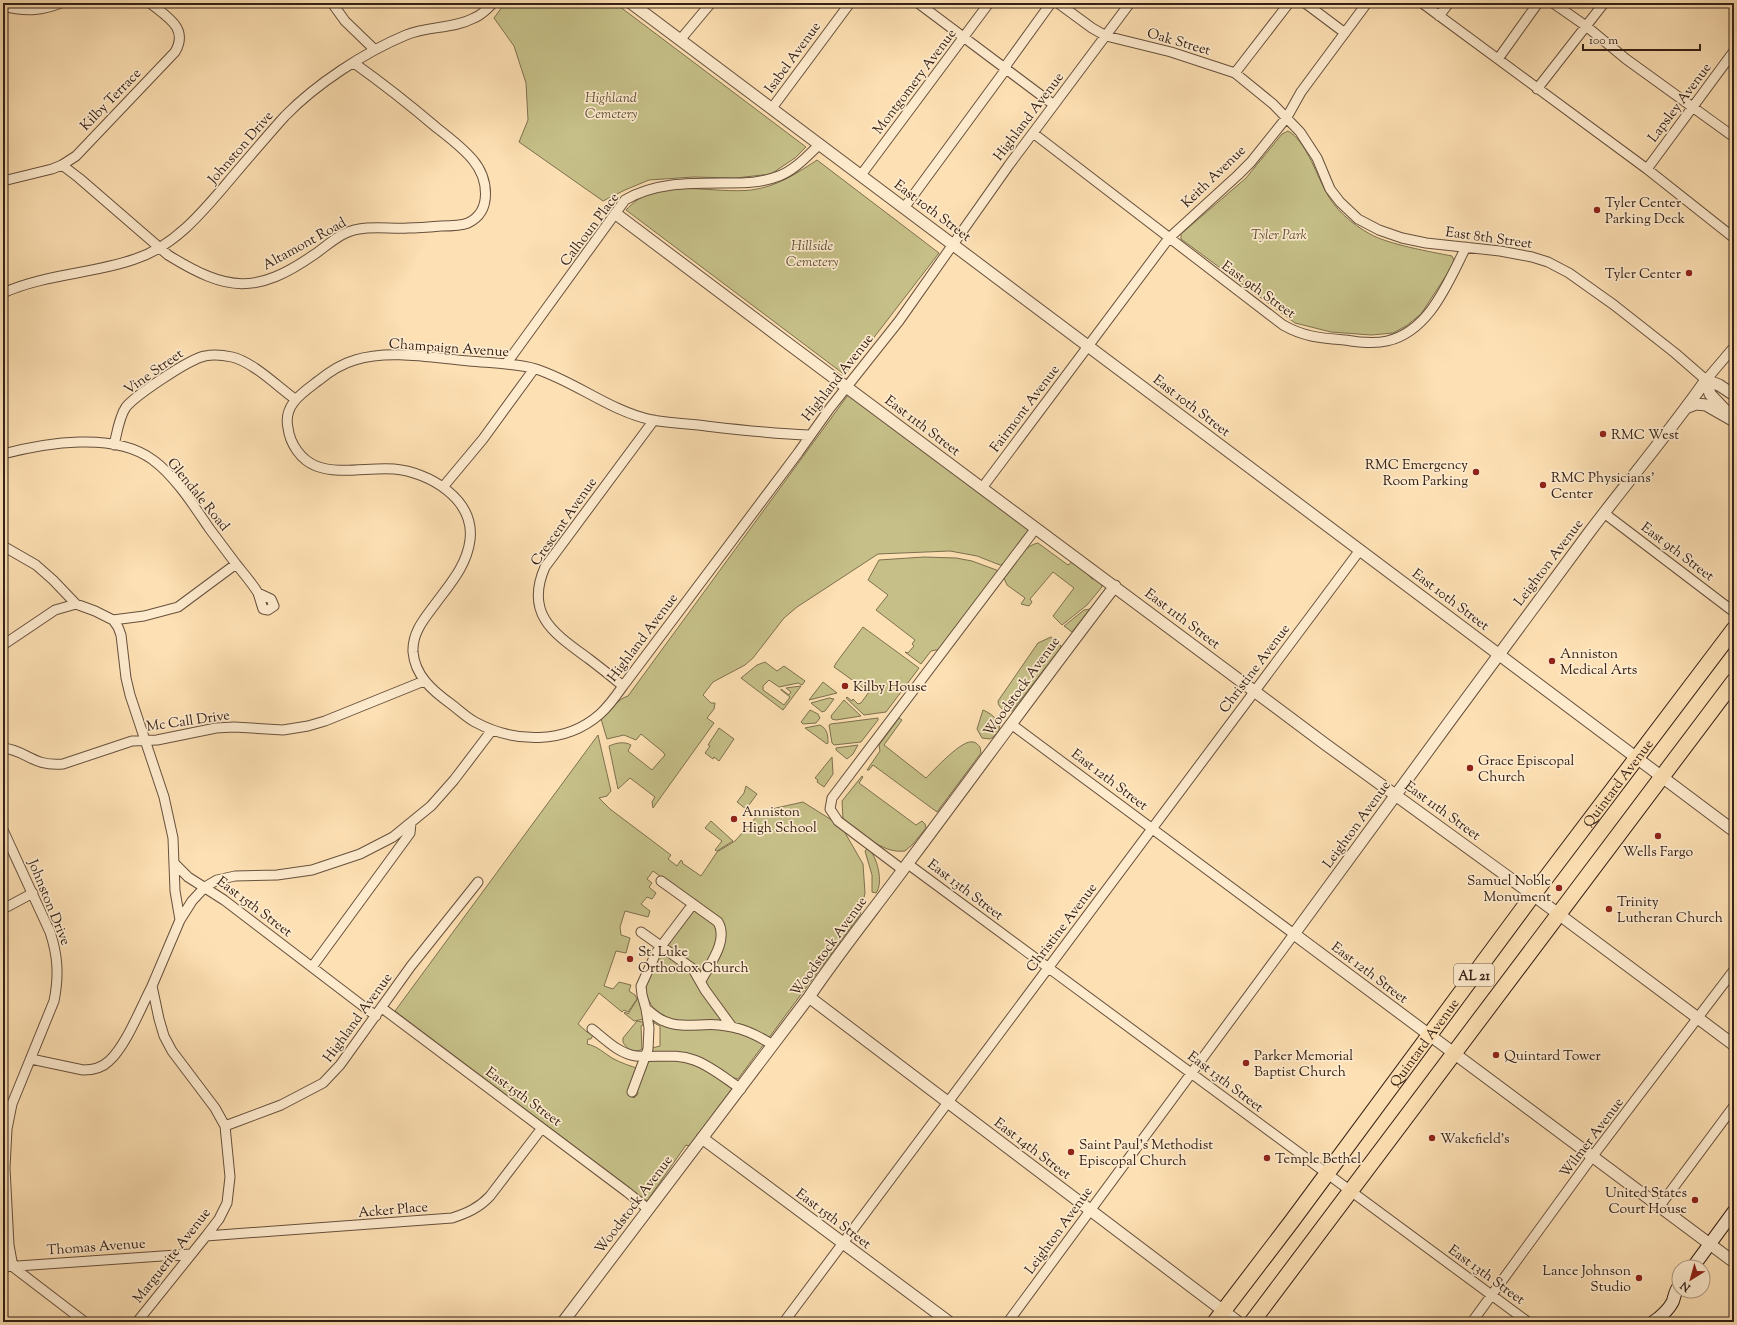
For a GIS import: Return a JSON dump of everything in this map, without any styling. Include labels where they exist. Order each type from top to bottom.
[{"type":"highway","name":"Quintard Avenue","points":[[1219,1316],[1533,894],[1734,630]]},
{"type":"highway","name":"AL 21","points":[[1252,1322],[1663,778],[1734,681]]},
{"type":"main road","points":[[1699,1259],[1734,1211]]},
{"type":"main road","points":[[1652,1322],[1658,1320],[1673,1299]]},
{"type":"street","points":[[3,6],[30,11],[47,9],[61,3]]},
{"type":"street","name":"Kilby Terrace","points":[[3,180],[62,165],[76,156],[175,52],[180,43],[180,35],[177,27],[150,3]]},
{"type":"street","points":[[332,3],[345,21],[375,50]]},
{"type":"street","name":"Johnston Drive","points":[[3,293],[32,282],[92,270],[135,259],[160,248],[192,222],[294,107],[354,63],[375,50],[406,35],[427,28],[458,25],[474,19],[493,3]]},
{"type":"street","name":"East 10th Street","points":[[632,3],[1734,831]]},
{"type":"street","points":[[680,40],[711,3]]},
{"type":"street","name":"Isabel Avenue","points":[[772,108],[850,3]]},
{"type":"street","points":[[918,3],[1054,104]]},
{"type":"street","name":"Montgomery Avenue","points":[[861,175],[989,3]]},
{"type":"street","points":[[904,208],[1006,69],[1007,64],[1051,3]]},
{"type":"street","name":"Oak Street","points":[[1058,3],[1092,28],[1106,36],[1171,52],[1235,73],[1286,117]]},
{"type":"street","name":"Highland Avenue","points":[[492,730],[514,737],[530,738],[556,736],[573,731],[589,722],[607,707],[798,453],[809,435],[903,315],[1009,165],[1130,3]]},
{"type":"street","points":[[1235,73],[1289,3]]},
{"type":"street","points":[[1306,3],[1344,33]]},
{"type":"street","name":"Keith Avenue","points":[[1088,346],[1169,238],[1238,175],[1286,117],[1301,92],[1367,3]]},
{"type":"street","points":[[1422,3],[1647,169],[1734,238]]},
{"type":"street","points":[[1439,16],[1449,3]]},
{"type":"street","points":[[1498,58],[1538,3]]},
{"type":"street","points":[[1553,3],[1734,136]]},
{"type":"street","points":[[1537,89],[1604,3]]},
{"type":"street","name":"Lapsley Avenue","points":[[1647,169],[1734,51]]},
{"type":"street","name":"Altamont Road","points":[[62,165],[160,248],[181,263],[211,277],[226,282],[251,284],[268,280],[285,273],[341,236],[358,229],[458,225],[475,219],[482,211],[486,193],[482,176],[474,161],[463,149],[415,109],[354,63]]},
{"type":"street","name":"East 8th Street","points":[[1286,117],[1309,144],[1333,193],[1358,219],[1379,230],[1402,238],[1426,243],[1466,247],[1532,257],[1548,262],[1569,273],[1675,352],[1706,380],[1719,385],[1734,395]]},
{"type":"street","name":"East 9th Street","points":[[1033,133],[1283,325],[1296,332],[1312,337],[1353,341],[1386,341],[1403,335],[1425,318],[1440,297],[1466,247]]},
{"type":"street","name":"Calhoun Place","points":[[506,364],[625,200],[635,194],[662,186],[763,182],[780,176],[796,166],[820,144]]},
{"type":"street","name":"East 11th Street","points":[[616,214],[982,488],[1533,894],[1734,1045]]},
{"type":"street","name":"Fairmont Avenue","points":[[982,488],[1088,346]]},
{"type":"street","name":"Leighton Avenue","points":[[1008,1322],[1499,654],[1604,513],[1706,380],[1734,347]]},
{"type":"street","name":"Vine Street","points":[[114,445],[120,420],[126,408],[179,368],[206,355],[214,354],[239,359],[295,399]]},
{"type":"street","name":"Champaign Avenue","points":[[295,399],[338,367],[354,360],[371,356],[396,355],[506,364],[534,368],[565,381],[630,414],[654,420],[780,434],[809,435]]},
{"type":"street","points":[[443,487],[483,439],[534,368]]},
{"type":"street","name":"East 8th Street","points":[[1706,380],[1710,394],[1734,420]]},
{"type":"street","points":[[31,1059],[83,1070],[100,1067],[116,1054],[122,1046],[152,986],[180,920],[192,901],[204,887],[226,877],[277,875],[329,865],[377,846],[393,837],[431,806],[454,780],[492,730],[473,721],[435,692],[424,681],[413,652],[416,634],[421,624],[459,572],[470,542],[467,517],[460,503],[443,487],[422,477],[399,470],[383,468],[333,470],[317,466],[306,461],[300,454],[288,431],[288,412],[295,399]]},
{"type":"street","points":[[1686,408],[1696,404],[1706,405],[1734,420]]},
{"type":"street","name":"Crescent Avenue","points":[[623,686],[551,630],[540,608],[538,591],[539,580],[545,567],[654,420]]},
{"type":"street","name":"Glendale Road","points":[[3,454],[32,446],[58,442],[114,445],[139,452],[153,460],[170,477],[196,509],[258,593]]},
{"type":"street","name":"East 9th Street","points":[[1604,513],[1734,612]]},
{"type":"street","name":"East 13th Street","points":[[1036,528],[832,798],[830,810],[838,821],[1048,967],[1528,1322]]},
{"type":"street","points":[[3,546],[36,565],[54,580],[76,604],[113,620],[144,616],[178,607],[236,564]]},
{"type":"street","name":"Christine Avenue","points":[[784,1322],[842,1242],[1360,550]]},
{"type":"street","name":"Woodstock Avenue","points":[[563,1322],[809,997],[824,974],[906,867],[1031,696],[1115,586]]},
{"type":"street","points":[[3,645],[55,610],[76,604]]},
{"type":"street","points":[[113,620],[121,635],[127,684],[164,797],[173,838],[176,891],[180,920]]},
{"type":"street","name":"Mc Call Drive","points":[[3,748],[8,748],[38,762],[54,765],[63,764],[132,740],[157,740],[216,728],[234,727],[283,730],[308,726],[325,721],[424,681]]},
{"type":"street","name":"East 12th Street","points":[[1011,724],[1454,1053],[1592,1158],[1734,1262]]},
{"type":"street","points":[[312,968],[410,833],[411,823]]},
{"type":"street","name":"Johnston Drive","points":[[3,830],[50,932],[58,965],[54,1001],[31,1059],[8,1105],[5,1168],[9,1245],[13,1267]]},
{"type":"street","name":"East 15th Street","points":[[175,864],[188,877],[204,887],[376,1016]]},
{"type":"street","points":[[661,881],[718,922],[721,928],[721,942],[701,981]]},
{"type":"street","name":"Highland Avenue","points":[[225,1126],[281,1105],[323,1084],[340,1065],[411,966],[478,882]]},
{"type":"street","points":[[3,909],[33,893]]},
{"type":"street","points":[[632,1092],[648,1049],[649,1028],[641,986],[661,945],[693,904]]},
{"type":"street","points":[[641,932],[693,969],[705,990],[732,1027]]},
{"type":"street","name":"Wilmer Avenue","points":[[1472,1322],[1592,1158],[1734,970]]},
{"type":"street","name":"Marguerite Avenue","points":[[137,1322],[218,1219],[227,1203],[230,1177],[225,1126],[215,1108],[172,1050],[164,1036],[152,986]]},
{"type":"street","name":"East 14th Street","points":[[809,997],[1090,1210],[1219,1316],[1238,1322]]},
{"type":"street","name":"East 15th Street","points":[[382,1008],[648,1209]]},
{"type":"street","points":[[646,1009],[664,1021],[679,1025],[718,1024],[732,1027],[753,1033],[773,1045]]},
{"type":"street","points":[[592,1029],[625,1053],[635,1056],[678,1056],[693,1060],[740,1089]]},
{"type":"street","points":[[1658,1207],[1734,1106]]},
{"type":"street","name":"Acker Place","points":[[206,1236],[452,1218],[468,1213],[484,1203],[542,1128]]},
{"type":"street","name":"East 15th Street","points":[[702,1138],[949,1322]]},
{"type":"street","name":"Thomas Avenue","points":[[3,1267],[192,1254]]},
{"type":"street","points":[[13,1267],[85,1322]]},
{"type":"green space","name":"Highland Cemetery","points":[[505,3],[615,3],[806,147],[795,158],[771,174],[736,178],[693,177],[649,180],[603,201],[519,142],[528,120],[526,83],[514,46],[494,18]]},
{"type":"green space","name":"Tyler Park","points":[[1288,131],[1294,135],[1305,149],[1333,203],[1350,221],[1378,238],[1452,256],[1454,260],[1453,265],[1421,314],[1406,326],[1393,333],[1371,335],[1331,332],[1295,323],[1181,239],[1181,234],[1246,178],[1282,134]]},
{"type":"green space","name":"Hillside Cemetery","points":[[817,160],[939,253],[845,375],[626,210],[637,200],[664,190],[692,189],[737,191],[769,186],[786,179]]},
{"type":"green space","points":[[848,395],[1030,530],[1007,563],[1000,565],[977,556],[950,551],[878,554],[797,607],[784,618],[753,658],[745,665],[713,682],[703,695],[711,703],[715,703],[714,709],[707,718],[714,723],[653,808],[652,802],[655,797],[630,778],[618,789],[609,746],[620,743],[631,745],[628,751],[652,770],[665,755],[641,734],[636,740],[624,735],[607,739],[601,719],[617,703],[628,696]]},
{"type":"green space","points":[[1038,543],[1068,565],[1072,562],[1086,572],[1092,579],[1101,583],[1102,587],[1087,605],[1062,625],[1053,616],[1074,588],[1053,572],[1030,599],[1032,602],[1029,606],[1021,604],[1025,598],[1007,585],[1004,578],[1022,552]]},
{"type":"green space","points":[[924,557],[956,558],[972,561],[999,571],[941,649],[931,651],[921,664],[905,652],[908,653],[914,646],[912,644],[915,640],[876,610],[888,595],[868,580],[879,560]]},
{"type":"green space","points":[[1090,609],[1072,632],[1064,626],[1084,610]]},
{"type":"green space","points":[[863,627],[919,668],[886,712],[864,715],[846,698],[847,697],[852,701],[853,699],[858,704],[861,703],[869,692],[834,667]]},
{"type":"green space","points":[[1051,637],[1061,646],[1060,649],[1012,711],[1002,709],[999,706],[998,701],[1038,643]]},
{"type":"green space","points":[[765,662],[777,671],[784,666],[805,681],[802,685],[798,683],[779,687],[769,680],[763,686],[763,690],[784,705],[790,697],[781,689],[789,695],[791,692],[786,688],[801,686],[783,710],[741,678],[757,665]]},
{"type":"green space","points":[[823,682],[837,693],[809,700]]},
{"type":"green space","points":[[829,698],[834,699],[825,711],[822,712],[811,703]]},
{"type":"green space","points":[[844,700],[861,716],[836,720],[832,719],[831,716]]},
{"type":"green space","points":[[810,710],[818,714],[820,718],[816,723],[803,724],[801,722]]},
{"type":"green space","points":[[983,710],[996,719],[999,727],[995,735],[990,739],[982,738],[977,729]]},
{"type":"green space","points":[[878,718],[861,742],[834,745],[832,743],[829,725]]},
{"type":"green space","points":[[899,718],[902,720],[884,745],[926,778],[948,756],[962,745],[968,742],[973,742],[980,747],[981,753],[937,812],[873,765],[869,770],[867,770],[880,751],[879,745]]},
{"type":"green space","points":[[820,725],[827,732],[827,744],[805,728]]},
{"type":"green space","points":[[719,728],[734,739],[719,761],[714,757],[713,759],[705,753],[710,746],[708,745]]},
{"type":"green space","points":[[598,735],[611,791],[607,796],[599,798],[610,809],[671,855],[668,859],[677,866],[681,860],[683,862],[682,863],[701,876],[717,852],[735,841],[758,815],[776,808],[803,802],[830,819],[844,831],[863,864],[865,893],[860,915],[768,1039],[732,1021],[706,985],[705,980],[723,943],[724,928],[721,921],[653,871],[647,879],[652,883],[649,887],[656,893],[652,899],[647,897],[641,904],[650,911],[648,917],[625,911],[620,927],[621,935],[630,938],[626,953],[616,951],[604,986],[613,989],[619,982],[631,985],[629,991],[635,995],[637,999],[628,1012],[624,1010],[622,1012],[599,993],[578,1024],[593,1035],[591,1039],[588,1039],[587,1044],[597,1048],[612,1058],[629,1066],[640,1069],[628,1093],[634,1098],[638,1094],[637,1089],[647,1059],[692,1062],[733,1087],[689,1146],[686,1145],[647,1201],[395,1011]]},
{"type":"green space","points":[[858,745],[853,754],[847,759],[836,750],[836,748]]},
{"type":"green space","points":[[832,757],[833,774],[824,787],[817,782],[818,780],[815,778]]},
{"type":"green space","points":[[862,776],[863,777],[859,783],[916,825],[922,821],[925,824],[926,828],[905,851],[896,851],[880,846],[843,819],[842,801]]},
{"type":"green space","points":[[746,786],[757,794],[746,809],[737,802],[744,793]]},
{"type":"green space","points":[[711,821],[733,841],[717,851],[715,850],[722,841],[705,828]]},
{"type":"green space","points":[[868,848],[877,863],[879,883],[876,893],[872,892],[872,875],[865,851]]},
{"type":"green space","points":[[694,909],[715,925],[719,930],[714,948],[702,970],[699,970],[697,966],[668,945]]},
{"type":"green space","points":[[666,953],[687,967],[726,1022],[683,1022],[672,1020],[655,1010],[649,1001],[646,987],[655,963]]},
{"type":"green space","points":[[638,998],[642,1003],[644,1019],[634,1021],[624,1013],[625,1012],[628,1014]]},
{"type":"green space","points":[[653,1020],[739,1031],[764,1044],[738,1079],[726,1076],[716,1070],[651,1053],[652,1048],[660,1046],[660,1026],[652,1022]]},
{"type":"green space","points":[[637,1021],[643,1022],[643,1025],[641,1026],[642,1049],[634,1051],[626,1047],[623,1042],[623,1038]]},
{"type":"place","name":"Tyler Center Parking Deck","points":[[1597,210]]},
{"type":"place","name":"Tyler Center","points":[[1689,273]]},
{"type":"place","name":"RMC West","points":[[1603,434]]},
{"type":"place","name":"RMC Emergency Room Parking","points":[[1476,472]]},
{"type":"place","name":"RMC Physicians' Center","points":[[1543,485]]},
{"type":"place","name":"Anniston Medical Arts","points":[[1552,661]]},
{"type":"place","name":"Kilby House","points":[[845,686]]},
{"type":"place","name":"Grace Episcopal Church","points":[[1470,768]]},
{"type":"place","name":"Anniston High School","points":[[734,819]]},
{"type":"place","name":"Wells Fargo","points":[[1658,836]]},
{"type":"place","name":"Samuel Noble Monument","points":[[1559,888]]},
{"type":"place","name":"Trinity Lutheran Church","points":[[1609,909]]},
{"type":"place","name":"St. Luke Orthodox Church","points":[[630,959]]},
{"type":"place","name":"Quintard Tower","points":[[1496,1055]]},
{"type":"place","name":"Parker Memorial Baptist Church","points":[[1246,1063]]},
{"type":"place","name":"Wakefield's","points":[[1432,1138]]},
{"type":"place","name":"Saint Paul's Methodist Episcopal Church","points":[[1071,1152]]},
{"type":"place","name":"Temple Bethel","points":[[1267,1158]]},
{"type":"place","name":"United States Court House","points":[[1695,1200]]},
{"type":"place","name":"Lance Johnson Studio","points":[[1639,1278]]}]
